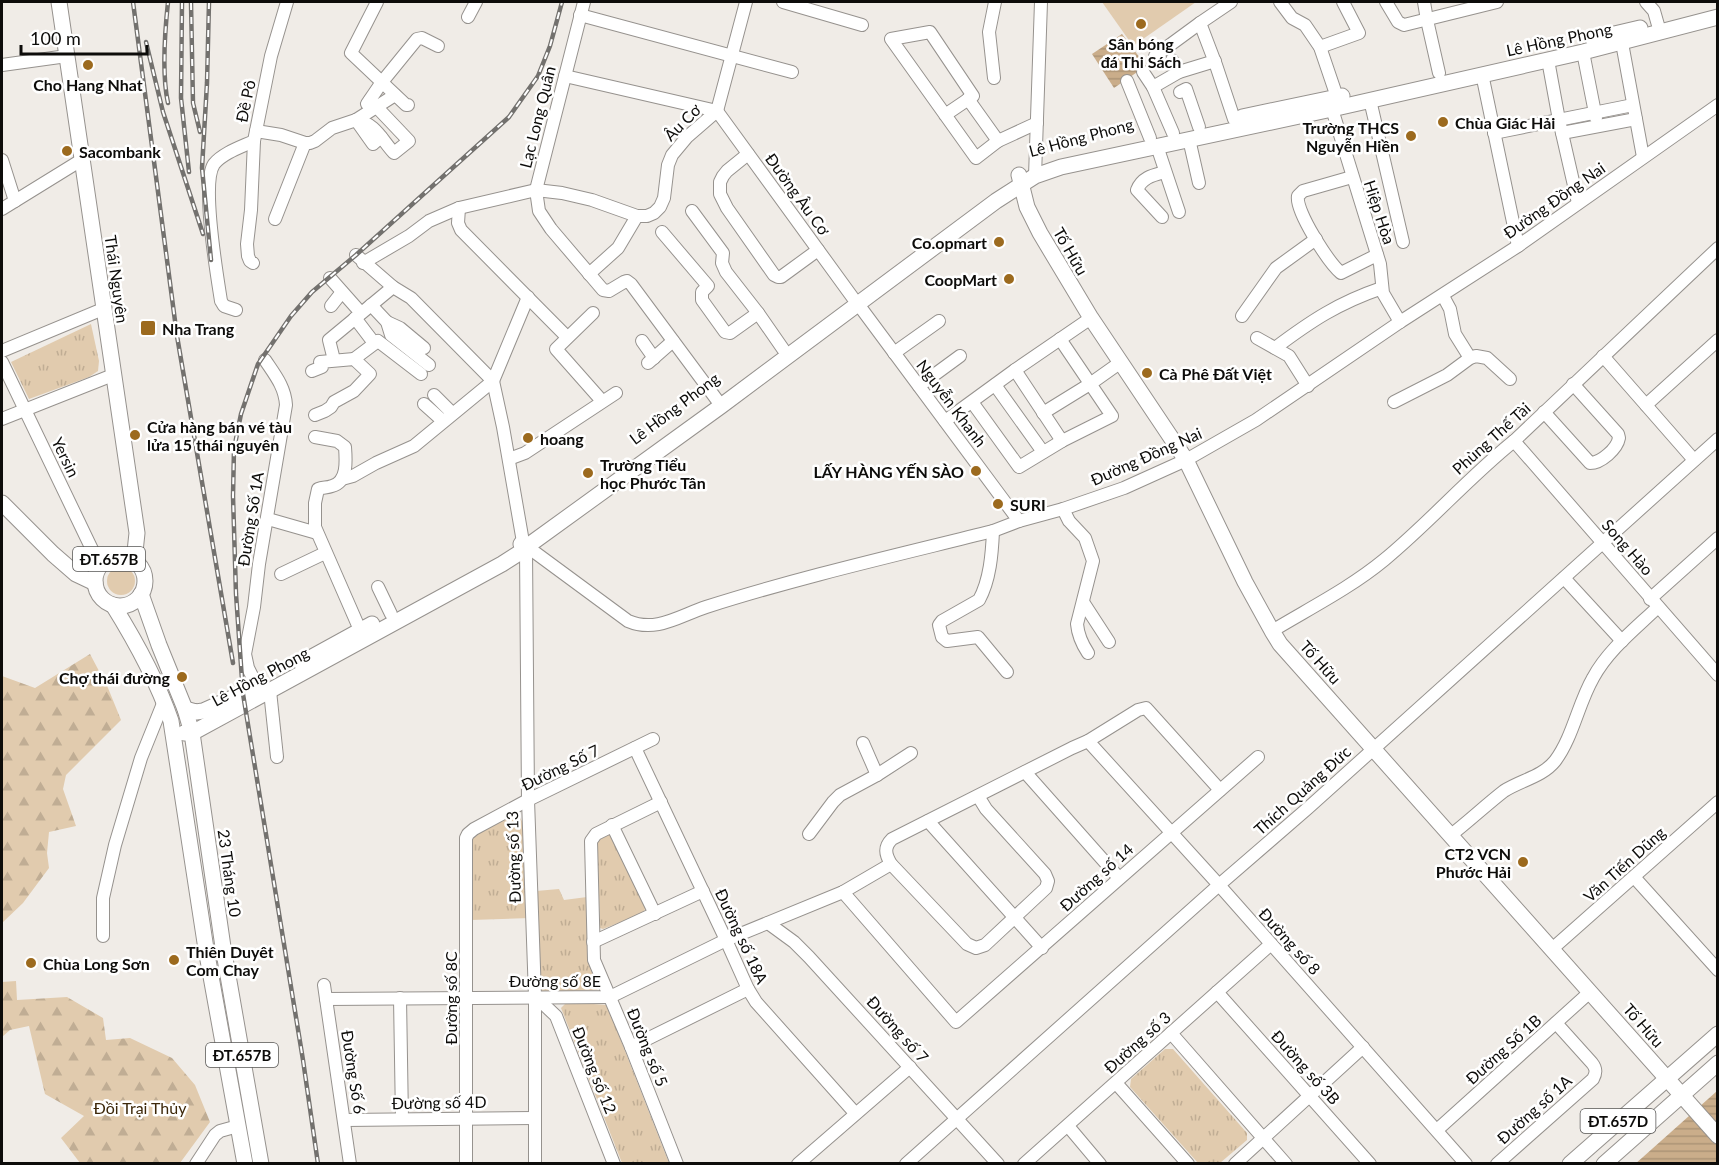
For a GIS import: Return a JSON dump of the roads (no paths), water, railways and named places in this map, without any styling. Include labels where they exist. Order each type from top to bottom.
[{"type":"main road","name":"Thái Nguyên","points":[[59,2],[137,533],[134,561]]},
{"type":"main road","name":"Lê Hồng Phong","points":[[185,709],[203,711],[263,691],[502,564],[1035,171],[1154,142],[1189,139],[1440,78],[1548,60],[1622,43],[1718,8]]},
{"type":"main road","name":"Lê Hồng Phong","points":[[1477,72],[1659,28],[1718,17]]},
{"type":"main road","name":"Lê Hồng Phong","points":[[1154,142],[1173,133],[1234,119],[1335,103],[1370,100],[1440,78]]},
{"type":"main road","name":"Tố Hữu","points":[[1020,180],[1027,207],[1040,233],[1091,318],[1186,460],[1245,582],[1280,644],[1718,1136]]},
{"type":"main road","name":"Lê Hồng Phong","points":[[719,403],[783,349],[856,301]]},
{"type":"main road","name":"ĐT.657B","points":[[2,503],[52,554],[76,574],[95,583]]},
{"type":"main road","name":"Lê Hồng Phong","points":[[192,733],[360,630],[525,546]]},
{"type":"main road","name":"ĐT.657B","points":[[114,557],[125,557],[134,561],[144,574],[141,594],[130,604],[119,606],[103,599],[95,583],[100,566],[114,557]]},
{"type":"main road","name":"23 Tháng 10","points":[[141,594],[192,733],[223,947],[261,1164]]},
{"type":"main road","name":"ĐT.657B","points":[[113,605],[138,646],[171,721],[206,949],[245,1164]]},
{"type":"main road","points":[[171,721],[182,732],[192,733]]},
{"type":"main road","points":[[206,949],[223,947]]},
{"type":"main road","name":"ĐT.657D","points":[[1570,1164],[1718,1034]]},
{"type":"main road","name":"ĐT.657D","points":[[1604,1164],[1718,1063]]},
{"type":"main road","points":[[238,1126],[254,1122]]},
{"type":"street","name":"Đề Pô","points":[[254,263],[250,261],[247,249],[255,136],[272,56],[287,2]]},
{"type":"street","points":[[376,2],[351,52],[408,105]]},
{"type":"street","points":[[468,17],[476,2]]},
{"type":"street","name":"Lạc Long Quân","points":[[393,287],[360,259],[409,236],[429,221],[459,208],[536,190],[584,2]]},
{"type":"street","name":"Âu Cơ","points":[[637,216],[654,213],[660,207],[664,198],[668,165],[672,155],[687,137],[717,111],[746,2]]},
{"type":"street","points":[[783,2],[862,25]]},
{"type":"street","points":[[994,78],[989,32],[995,2]]},
{"type":"street","points":[[1035,171],[1041,2]]},
{"type":"street","points":[[1155,56],[1231,2]]},
{"type":"street","name":"Hiệp Hòa","points":[[1281,2],[1292,18],[1305,25],[1320,47],[1352,177],[1381,269],[1382,288],[1400,322]]},
{"type":"street","points":[[1320,47],[1359,33],[1343,2]]},
{"type":"street","points":[[1386,2],[1395,19],[1404,25],[1497,2]]},
{"type":"street","points":[[1424,2],[1440,78]]},
{"type":"street","points":[[1646,2],[1654,11],[1659,28]]},
{"type":"street","points":[[580,15],[792,72]]},
{"type":"street","points":[[1200,22],[1234,119]]},
{"type":"street","points":[[945,115],[973,96],[930,32],[891,39],[945,115],[976,158],[998,141],[1037,123]]},
{"type":"street","points":[[236,310],[224,306],[221,301],[209,206],[208,180],[215,163],[255,136],[281,135],[305,143],[315,141],[332,128],[356,120],[373,103],[382,82],[417,39],[422,38],[438,46]]},
{"type":"street","points":[[1622,43],[1643,157]]},
{"type":"street","points":[[1583,52],[1598,125]]},
{"type":"street","points":[[2,65],[67,56]]},
{"type":"street","points":[[1172,60],[1179,72]]},
{"type":"street","points":[[1548,60],[1578,203]]},
{"type":"street","points":[[1153,87],[1179,72],[1215,61]]},
{"type":"street","points":[[1143,72],[1153,87],[1173,133]]},
{"type":"street","points":[[1477,72],[1494,133],[1518,246]]},
{"type":"street","points":[[565,76],[717,111]]},
{"type":"street","points":[[1127,81],[1166,172],[1179,212]]},
{"type":"street","points":[[1180,92],[1186,89],[1199,127]]},
{"type":"street","points":[[373,103],[395,95]]},
{"type":"street","points":[[968,99],[998,141]]},
{"type":"street","points":[[1370,100],[1404,242]]},
{"type":"street","points":[[356,120],[372,126],[394,153],[409,141],[373,103]]},
{"type":"street","points":[[1494,133],[1633,105]]},
{"type":"street","name":"Đường Đồng Nai","points":[[525,546],[628,621],[639,626],[651,626],[765,588],[993,531],[1124,489],[1186,460],[1256,420],[1400,322],[1518,246],[1718,105]]},
{"type":"street","name":"Đường Âu Cơ","points":[[717,111],[856,301]]},
{"type":"street","points":[[1562,133],[1636,119]]},
{"type":"street","points":[[1189,139],[1199,183]]},
{"type":"street","points":[[274,219],[305,143]]},
{"type":"street","points":[[748,154],[723,176],[720,182],[720,194],[774,275],[782,277],[818,249]]},
{"type":"street","points":[[2,209],[83,159]]},
{"type":"street","points":[[2,160],[15,201]]},
{"type":"street","points":[[1162,216],[1137,190],[1146,178],[1166,172]]},
{"type":"street","points":[[1352,177],[1308,189],[1298,196],[1298,204],[1316,239],[1335,268],[1341,273],[1377,255]]},
{"type":"street","points":[[589,274],[618,248],[637,216],[577,196],[536,190],[539,211],[550,229],[589,274],[606,292],[627,281],[631,284],[719,403]]},
{"type":"street","points":[[459,208],[458,223],[462,230],[567,337]]},
{"type":"street","points":[[692,211],[723,253],[722,263],[726,272],[783,349]]},
{"type":"street","points":[[662,232],[708,286]]},
{"type":"street","points":[[1242,316],[1276,268],[1316,239]]},
{"type":"street","name":"Phùng Thế Tài","points":[[1272,631],[1357,581],[1373,569],[1514,441],[1718,248]]},
{"type":"street","points":[[726,272],[702,292],[702,300],[727,334],[758,313]]},
{"type":"street","points":[[330,278],[362,312],[400,328],[424,348]]},
{"type":"street","points":[[334,360],[329,340],[393,287],[411,298],[493,381]]},
{"type":"street","points":[[1275,348],[1311,321],[1339,305],[1382,288]]},
{"type":"street","points":[[331,306],[342,292]]},
{"type":"street","points":[[1443,296],[1450,309],[1455,334],[1470,358]]},
{"type":"street","points":[[360,630],[315,527],[314,516],[318,489],[333,486],[342,479],[353,476],[414,446],[493,381],[528,297]]},
{"type":"street","name":"Nguyễn Khanh","points":[[856,301],[1019,521]]},
{"type":"street","points":[[2,351],[103,309]]},
{"type":"street","points":[[362,312],[374,343]]},
{"type":"street","points":[[593,313],[556,349],[602,401]]},
{"type":"street","points":[[945,421],[1091,318]]},
{"type":"street","points":[[894,353],[939,321]]},
{"type":"street","points":[[312,371],[322,368],[320,362],[354,359],[378,341],[425,370],[391,335],[387,322]]},
{"type":"street","points":[[1257,338],[1288,356],[1308,386]]},
{"type":"street","points":[[972,402],[1019,467],[1062,441],[1112,416],[1060,339]]},
{"type":"street","points":[[1646,405],[1718,340]]},
{"type":"street","points":[[642,341],[651,360],[673,341]]},
{"type":"street","points":[[919,386],[960,356]]},
{"type":"street","points":[[1394,402],[1447,375],[1476,356],[1487,358],[1510,379]]},
{"type":"street","points":[[1603,356],[1694,460]]},
{"type":"street","points":[[315,415],[325,411],[334,402],[354,391],[370,374],[354,359]]},
{"type":"street","name":"Đường Số 1A","points":[[265,360],[281,384],[286,405],[245,654],[248,668],[263,691],[277,757]]},
{"type":"street","name":"Yersin","points":[[2,362],[100,566]]},
{"type":"street","points":[[1043,413],[1121,362]]},
{"type":"street","points":[[1015,370],[1062,441]]},
{"type":"street","points":[[2,419],[113,375]]},
{"type":"street","name":"Đường số 13","points":[[493,381],[525,546],[528,800],[535,996],[535,1164]]},
{"type":"street","points":[[1544,412],[1590,463],[1597,463],[1617,446],[1620,438],[1618,434],[1573,384]]},
{"type":"street","points":[[995,385],[1043,452]]},
{"type":"street","points":[[508,459],[525,453],[616,393]]},
{"type":"street","points":[[429,400],[448,417]]},
{"type":"street","points":[[315,437],[337,441],[345,447],[342,479]]},
{"type":"street","name":"Thích Quảng Đức","points":[[906,1164],[1718,439]]},
{"type":"street","name":"Song Hào","points":[[1514,441],[1718,675]]},
{"type":"street","points":[[1063,509],[1069,521],[1085,538],[1093,561],[1077,624],[1077,632],[1088,654]]},
{"type":"street","points":[[268,519],[317,533]]},
{"type":"street","points":[[993,531],[992,559],[982,595],[979,600],[942,621],[939,625],[942,637],[947,641],[975,637],[980,639],[1007,672]]},
{"type":"street","points":[[1451,835],[1504,792],[1546,770],[1555,761],[1600,666],[1654,603],[1718,538]]},
{"type":"street","points":[[281,574],[326,554]]},
{"type":"street","points":[[1564,578],[1622,641]]},
{"type":"street","points":[[378,587],[391,614]]},
{"type":"street","points":[[1083,602],[1109,642]]},
{"type":"street","points":[[103,936],[103,898],[123,816],[141,758],[164,701]]},
{"type":"street","points":[[978,796],[986,809],[1047,878],[1046,888],[985,945],[972,947],[891,864],[885,850],[892,838],[1088,741],[1138,710],[1146,708],[1220,790]]},
{"type":"street","name":"Đường Số 7","points":[[468,834],[528,800],[653,739]]},
{"type":"street","name":"Đường số 8","points":[[1088,741],[1172,832],[1466,1164]]},
{"type":"street","points":[[863,743],[877,775]]},
{"type":"street","name":"Đường số 18A","points":[[635,748],[748,989],[756,1002],[855,1113]]},
{"type":"street","points":[[809,834],[833,802],[847,791],[911,753]]},
{"type":"street","name":"Đường số 14","points":[[843,892],[956,1022],[1258,757]]},
{"type":"street","points":[[1025,772],[1119,878]]},
{"type":"street","points":[[655,914],[612,825],[661,802]]},
{"type":"street","name":"Văn Tiến Dũng","points":[[1552,949],[1718,802]]},
{"type":"street","points":[[928,821],[1042,948]]},
{"type":"street","name":"Đường số 5","points":[[612,825],[592,837],[591,842],[594,960],[677,1164]]},
{"type":"street","name":"Đường số 8C","points":[[466,1164],[466,838],[468,834]]},
{"type":"street","name":"Đường số 8E","points":[[326,999],[610,997],[726,940],[843,892],[891,864]]},
{"type":"street","points":[[1634,877],[1718,970]]},
{"type":"street","points":[[593,942],[703,891]]},
{"type":"street","name":"Đường số 7","points":[[768,923],[794,942],[809,957],[998,1164]]},
{"type":"street","name":"Đường số 3","points":[[1024,1164],[1271,944]]},
{"type":"street","name":"Đường Số 6","points":[[324,985],[350,1164]]},
{"type":"street","points":[[631,1047],[748,989]]},
{"type":"street","name":"Đường số 3B","points":[[1217,992],[1370,1164]]},
{"type":"street","name":"Đường Số 1B","points":[[1437,1130],[1590,992]]},
{"type":"street","name":"Đường số 12","points":[[535,996],[556,1016],[615,1164]]},
{"type":"street","points":[[400,998],[402,1119]]},
{"type":"street","name":"Đường số 1A","points":[[1497,1164],[1593,1079],[1596,1070],[1592,1062],[1556,1023]]},
{"type":"street","points":[[1171,1033],[1286,1164]]},
{"type":"street","points":[[1235,1164],[1363,1047]]},
{"type":"street","points":[[798,1164],[910,1067]]},
{"type":"street","points":[[1116,1083],[1188,1164]]},
{"type":"street","name":"Đường số 4D","points":[[345,1120],[534,1118]]},
{"type":"street","points":[[196,1164],[215,1135],[220,1131],[238,1126]]},
{"type":"street","points":[[1068,1126],[1100,1164]]},
{"type":"railway","points":[[133,2],[177,336],[233,663]]},
{"type":"railway","points":[[168,2],[165,67],[168,103]]},
{"type":"railway","points":[[182,2],[181,98],[189,172]]},
{"type":"railway","points":[[209,2],[202,168],[211,260]]},
{"type":"railway","points":[[318,1164],[243,694],[236,594],[233,496],[234,449],[241,414],[258,364],[291,316],[312,292],[509,117],[538,76],[550,46],[562,2]]},
{"type":"railway","points":[[191,3],[193,103],[200,132]]},
{"type":"railway","points":[[146,42],[163,112],[203,234]]},
{"type":"place","name":"Sân bóng đá Thi Sách","points":[[1141,24]]},
{"type":"place","name":"Cho Hang Nhat","points":[[88,65]]},
{"type":"place","name":"Chùa Giác Hải","points":[[1443,122]]},
{"type":"place","name":"Trường THCS Nguyễn Hiền","points":[[1411,136]]},
{"type":"place","name":"Sacombank","points":[[67,151]]},
{"type":"place","name":"Co.opmart","points":[[999,242]]},
{"type":"place","name":"CoopMart","points":[[1009,279]]},
{"type":"place","name":"Nha Trang","points":[[148,328]]},
{"type":"place","name":"Cà Phê Đất Việt","points":[[1147,373]]},
{"type":"place","name":"Cửa hàng bán vé tàu lửa 15 thái nguyên","points":[[135,435]]},
{"type":"place","name":"hoang","points":[[528,438]]},
{"type":"place","name":"LẤY HÀNG YẾN SÀO","points":[[976,471]]},
{"type":"place","name":"Trường Tiểu học Phước Tân","points":[[588,473]]},
{"type":"place","name":"SURI","points":[[998,504]]},
{"type":"place","name":"Chợ thái đường","points":[[182,677]]},
{"type":"place","name":"CT2 VCN Phước Hải","points":[[1523,862]]},
{"type":"place","name":"Thiên Duyêt Com Chay","points":[[174,960]]},
{"type":"place","name":"Chùa Long Sơn","points":[[31,963]]},
{"type":"park label","name":"Đồi Trại Thủy","points":[[140,1107]]}]
